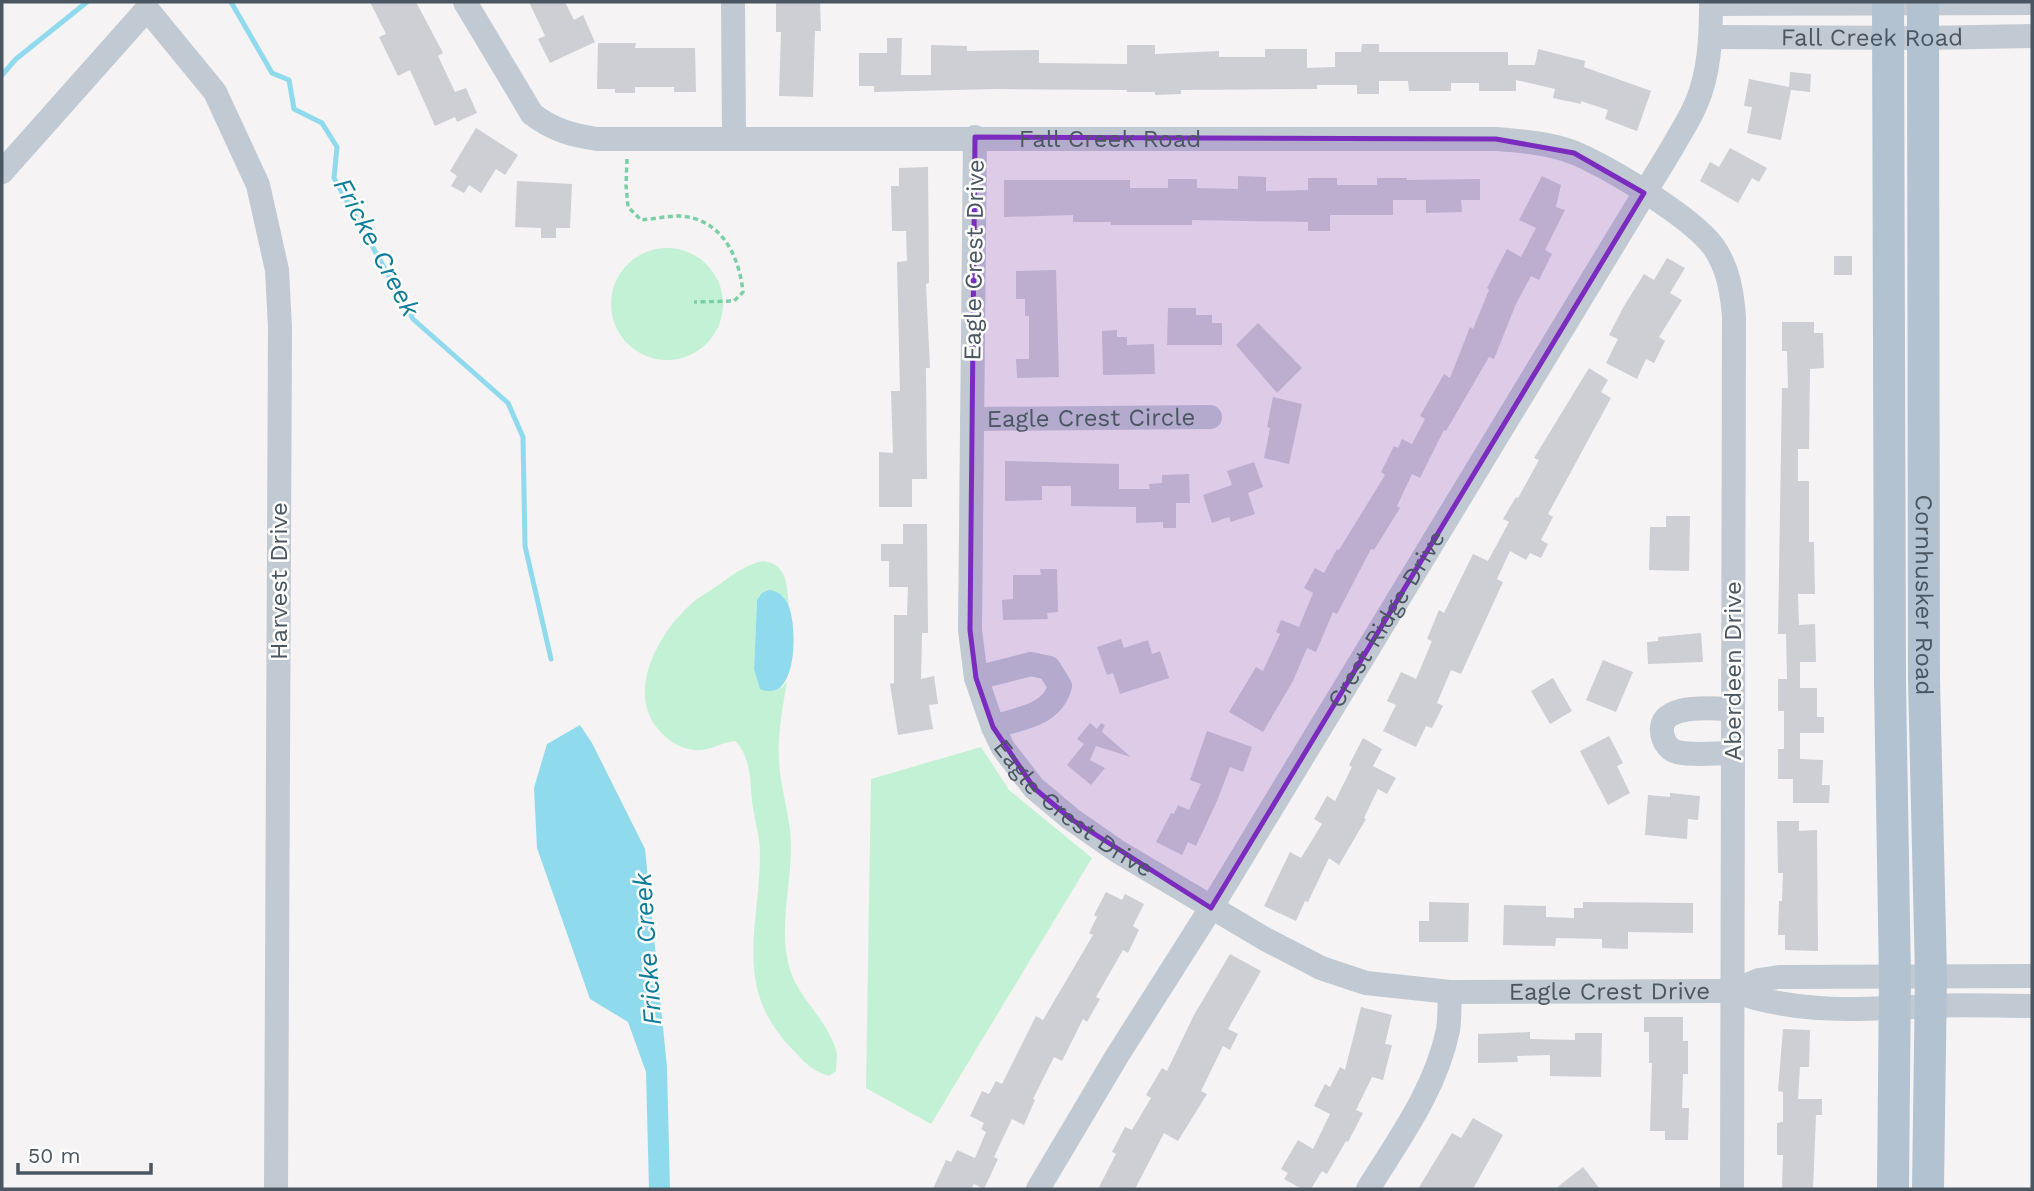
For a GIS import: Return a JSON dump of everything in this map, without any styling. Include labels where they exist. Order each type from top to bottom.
[{"type":"main road","name":"Cornhusker Road","points":[[1888,3],[1890,683],[1895,978],[1893,1189]]},
{"type":"main road","name":"Cornhusker Road","points":[[1923,3],[1924,680],[1931,991],[1928,1189]]},
{"type":"street","name":"Fall Creek Road","points":[[465,2],[532,114],[548,127],[571,135],[597,139],[1496,139],[1532,142],[1574,153],[1644,192]]},
{"type":"street","points":[[733,2],[734,139]]},
{"type":"street","name":"Fall Creek Road","points":[[1711,3],[2032,3]]},
{"type":"street","points":[[1711,3],[1711,37]]},
{"type":"street","name":"Harvest Drive","points":[[2,172],[146,9],[215,92],[258,185],[276,270],[280,328],[276,1189]]},
{"type":"street","name":"Fall Creek Road","points":[[1711,37],[2032,36]]},
{"type":"street","name":"Crest Ridge Drive","points":[[1038,1189],[1116,1056],[1211,908],[1696,105],[1708,61],[1711,37]]},
{"type":"street","name":"Eagle Crest Drive","points":[[975,137],[970,630],[976,678],[993,727],[1003,748],[1034,788],[1071,819],[1117,851],[1211,908],[1321,968],[1366,983],[1450,992],[1733,991],[1780,1005],[1895,1010],[1931,991]]},
{"type":"street","name":"Aberdeen Drive","points":[[1644,192],[1698,229],[1725,267],[1732,291],[1732,1189]]},
{"type":"street","name":"Eagle Crest Circle","points":[[972,419],[1210,417]]},
{"type":"street","points":[[976,678],[1031,664],[1049,667],[1060,687],[1056,700],[1045,710],[993,727]]},
{"type":"street","points":[[1733,709],[1682,709],[1670,714],[1664,722],[1662,734],[1666,744],[1675,751],[1733,753]]},
{"type":"street","points":[[1931,991],[2032,976]]},
{"type":"street","name":"Eagle Crest Drive","points":[[1733,991],[1759,980],[1779,977],[1895,978],[1931,991]]},
{"type":"street","points":[[1931,991],[2032,1006]]},
{"type":"street","points":[[1368,1189],[1420,1104],[1437,1068],[1448,1029],[1450,992]]},
{"type":"path","points":[[628,139],[628,207],[641,220],[680,216],[705,223],[722,234],[740,268],[743,292],[734,301],[694,302]]},
{"type":"highlighted area","points":[[975,137],[1496,139],[1574,153],[1644,193],[1211,908],[1071,819],[1034,788],[993,727],[976,678],[970,630]]},
{"type":"green space","points":[[667,248],[688,252],[706,265],[719,283],[723,304],[719,325],[706,343],[688,356],[667,360],[646,356],[628,343],[615,325],[611,304],[615,283],[628,265],[646,252]]},
{"type":"green space","points":[[762,561],[781,570],[786,582],[789,605],[783,596],[757,600],[754,669],[782,688],[787,681],[779,749],[780,772],[791,837],[785,940],[794,981],[834,1044],[837,1055],[836,1071],[829,1076],[812,1068],[791,1048],[773,1025],[761,1002],[753,955],[760,847],[749,769],[744,754],[735,741],[699,750],[674,743],[658,729],[649,714],[645,698],[650,664],[667,631],[678,618],[696,600],[735,573]]},
{"type":"green space","points":[[981,747],[1009,790],[1092,858],[931,1124],[866,1088],[871,779]]},
{"type":"water","points":[[769,590],[779,593],[787,602],[791,612],[794,642],[789,674],[782,685],[773,691],[760,689],[754,669],[757,600],[762,593]]},
{"type":"water","points":[[580,725],[592,743],[645,849],[667,1067],[670,1189],[649,1189],[646,1072],[628,1022],[590,999],[537,848],[534,788],[547,744]]},
{"type":"building","points":[[370,2],[416,2],[443,53],[438,56],[455,92],[466,88],[477,113],[457,122],[455,117],[435,126],[410,70],[398,76],[379,37],[386,34]]},
{"type":"building","points":[[529,2],[565,2],[574,20],[583,15],[595,42],[550,63],[538,39],[545,36]]},
{"type":"building","points":[[776,2],[820,2],[821,31],[815,31],[813,97],[779,96],[781,32],[776,32]]},
{"type":"building","points":[[887,38],[902,38],[901,75],[931,75],[931,45],[967,46],[967,51],[1039,50],[1039,63],[1127,64],[1127,45],[1155,45],[1155,54],[1219,51],[1219,57],[1265,57],[1265,49],[1307,49],[1307,68],[1335,67],[1335,52],[1361,52],[1362,44],[1379,44],[1379,52],[1508,52],[1508,65],[1535,65],[1538,49],[1585,61],[1584,67],[1651,91],[1637,131],[1605,119],[1608,110],[1581,101],[1581,104],[1553,98],[1555,89],[1516,80],[1516,91],[1479,91],[1479,83],[1451,83],[1451,91],[1409,91],[1408,81],[1379,81],[1379,94],[1357,94],[1357,85],[1317,85],[1317,89],[1181,90],[1181,94],[1155,95],[1155,92],[1127,90],[874,92],[874,86],[859,86],[859,53],[887,53]]},
{"type":"building","points":[[598,43],[636,43],[635,48],[695,48],[696,92],[674,92],[674,87],[635,87],[635,93],[597,89]]},
{"type":"building","points":[[1790,72],[1811,74],[1810,92],[1791,90],[1781,140],[1747,133],[1752,107],[1744,106],[1749,79],[1789,87]]},
{"type":"building","points":[[476,128],[518,155],[505,175],[496,169],[481,193],[469,185],[464,193],[451,186],[457,176],[450,171]]},
{"type":"building","points":[[1730,148],[1767,168],[1759,182],[1752,178],[1738,203],[1700,181],[1710,162],[1719,167]]},
{"type":"building","points":[[928,167],[929,283],[926,284],[930,368],[926,368],[927,479],[912,479],[912,507],[879,507],[879,452],[893,453],[891,391],[900,391],[897,262],[907,261],[906,231],[892,231],[891,186],[899,186],[899,168]]},
{"type":"building","points":[[1238,176],[1266,177],[1266,191],[1308,190],[1308,178],[1337,178],[1337,185],[1377,185],[1377,178],[1480,179],[1480,200],[1461,200],[1462,212],[1426,213],[1426,200],[1393,200],[1393,215],[1330,215],[1330,231],[1308,231],[1308,222],[1192,220],[1192,225],[1111,225],[1111,222],[1073,222],[1073,215],[1004,217],[1004,180],[1130,180],[1130,188],[1168,188],[1168,179],[1197,179],[1197,188],[1238,189]]},
{"type":"building","points":[[1542,176],[1561,185],[1556,207],[1565,210],[1545,250],[1552,254],[1539,280],[1531,276],[1516,304],[1494,359],[1489,357],[1446,431],[1444,430],[1420,478],[1412,474],[1397,506],[1400,508],[1374,550],[1371,549],[1337,614],[1333,612],[1316,652],[1307,648],[1293,681],[1263,732],[1229,712],[1256,667],[1263,671],[1280,634],[1276,632],[1281,620],[1299,627],[1313,593],[1304,588],[1315,568],[1324,573],[1337,549],[1339,550],[1385,475],[1381,472],[1394,446],[1398,448],[1402,439],[1412,444],[1425,419],[1420,416],[1444,374],[1450,378],[1470,327],[1473,329],[1489,290],[1487,288],[1507,249],[1521,257],[1536,228],[1519,220]]},
{"type":"building","points":[[517,181],[572,184],[570,228],[556,228],[556,238],[541,238],[541,228],[515,227]]},
{"type":"building","points":[[1834,256],[1852,256],[1852,275],[1834,275]]},
{"type":"building","points":[[1667,258],[1685,268],[1670,293],[1682,300],[1659,337],[1665,341],[1654,363],[1646,359],[1637,379],[1606,363],[1618,339],[1609,335],[1644,274],[1654,280]]},
{"type":"building","points":[[1056,270],[1059,377],[1017,378],[1016,359],[1029,359],[1029,316],[1025,316],[1025,299],[1016,299],[1016,271]]},
{"type":"building","points":[[1168,308],[1196,308],[1196,315],[1212,315],[1212,323],[1222,323],[1222,345],[1167,345]]},
{"type":"building","points":[[1782,322],[1814,322],[1814,333],[1823,333],[1824,368],[1810,369],[1809,449],[1798,449],[1798,481],[1809,481],[1809,542],[1814,542],[1815,594],[1798,594],[1799,625],[1815,624],[1816,662],[1800,662],[1800,688],[1817,688],[1817,717],[1824,717],[1824,733],[1800,733],[1800,759],[1823,760],[1822,785],[1830,785],[1829,803],[1793,803],[1793,779],[1778,779],[1778,749],[1784,749],[1784,711],[1778,711],[1778,679],[1787,679],[1786,634],[1778,634],[1782,388],[1788,388],[1787,351],[1782,351]]},
{"type":"building","points":[[1258,323],[1302,368],[1277,393],[1236,345]]},
{"type":"building","points":[[1117,330],[1117,337],[1127,337],[1127,345],[1154,344],[1155,374],[1103,375],[1102,331]]},
{"type":"building","points":[[1589,368],[1608,380],[1601,392],[1611,398],[1548,514],[1553,517],[1541,540],[1548,544],[1541,558],[1530,553],[1526,560],[1510,551],[1497,579],[1503,582],[1461,674],[1451,670],[1437,703],[1443,706],[1432,728],[1426,726],[1416,747],[1383,731],[1396,705],[1387,701],[1401,672],[1416,679],[1432,641],[1427,639],[1439,610],[1444,613],[1473,554],[1488,561],[1509,522],[1503,519],[1539,460],[1534,458]]},
{"type":"building","points":[[1273,397],[1302,404],[1289,464],[1264,458]]},
{"type":"building","points":[[1005,461],[1119,464],[1119,489],[1150,489],[1149,484],[1162,483],[1162,475],[1189,474],[1190,503],[1176,503],[1176,528],[1163,528],[1163,522],[1136,523],[1136,507],[1071,506],[1071,486],[1042,486],[1042,500],[1005,501]]},
{"type":"building","points":[[1254,462],[1263,487],[1248,493],[1255,514],[1231,522],[1229,517],[1212,523],[1203,495],[1232,485],[1227,471]]},
{"type":"building","points":[[1666,516],[1690,516],[1689,571],[1649,570],[1650,527],[1666,527]]},
{"type":"building","points":[[903,524],[927,524],[928,633],[922,633],[921,679],[934,676],[938,704],[929,705],[933,729],[898,735],[890,684],[894,683],[894,615],[907,615],[908,587],[889,587],[889,561],[881,561],[881,544],[903,544]]},
{"type":"building","points":[[1040,569],[1057,569],[1058,612],[1047,613],[1048,619],[1003,620],[1002,600],[1013,599],[1013,575],[1041,575]]},
{"type":"building","points":[[1701,633],[1703,662],[1648,664],[1647,642],[1658,641],[1658,637]]},
{"type":"building","points":[[1121,639],[1124,648],[1148,640],[1152,654],[1160,651],[1169,678],[1120,694],[1113,673],[1107,675],[1097,647]]},
{"type":"building","points":[[1603,660],[1633,672],[1616,712],[1586,700]]},
{"type":"building","points":[[1553,678],[1572,711],[1550,724],[1531,691]]},
{"type":"building","points":[[1090,723],[1097,729],[1101,723],[1105,725],[1102,732],[1131,757],[1096,746],[1090,760],[1105,768],[1091,785],[1067,765],[1084,744],[1077,739]]},
{"type":"building","points":[[1207,731],[1252,747],[1243,772],[1230,767],[1196,846],[1188,842],[1182,855],[1156,842],[1178,805],[1189,810],[1201,784],[1190,780]]},
{"type":"building","points":[[1609,736],[1623,763],[1617,766],[1630,793],[1608,805],[1580,751]]},
{"type":"building","points":[[1363,738],[1382,749],[1373,766],[1396,778],[1387,794],[1378,789],[1364,818],[1366,819],[1339,865],[1329,858],[1296,921],[1264,906],[1290,852],[1301,858],[1322,824],[1314,819],[1327,796],[1335,801]]},
{"type":"building","points":[[1670,793],[1700,796],[1698,820],[1688,819],[1687,839],[1645,835],[1648,795],[1670,797]]},
{"type":"building","points":[[1777,821],[1799,821],[1799,831],[1817,830],[1818,951],[1785,950],[1785,935],[1778,935],[1783,873],[1778,873]]},
{"type":"building","points":[[1106,892],[1122,900],[1125,894],[1144,904],[1133,926],[1139,930],[1128,953],[1123,950],[1096,997],[1100,999],[1087,1022],[1083,1019],[1062,1061],[1054,1057],[1033,1099],[1035,1100],[1024,1125],[1012,1119],[994,1157],[998,1159],[984,1189],[974,1184],[971,1189],[933,1189],[946,1160],[951,1162],[957,1150],[975,1158],[986,1132],[981,1129],[984,1123],[970,1116],[982,1091],[989,1094],[996,1081],[1002,1084],[1036,1016],[1043,1020],[1093,935],[1089,933],[1097,917],[1094,915]]},
{"type":"building","points":[[1429,902],[1469,903],[1468,942],[1419,942],[1419,921],[1429,921]]},
{"type":"building","points":[[1583,902],[1693,903],[1693,933],[1628,932],[1628,949],[1602,948],[1602,939],[1556,938],[1555,946],[1503,945],[1504,905],[1546,906],[1546,917],[1574,918],[1574,908],[1583,908]]},
{"type":"building","points":[[1230,954],[1261,971],[1228,1029],[1238,1034],[1230,1050],[1223,1046],[1201,1091],[1207,1094],[1178,1141],[1164,1133],[1135,1189],[1098,1189],[1116,1154],[1112,1152],[1125,1127],[1132,1130],[1151,1098],[1146,1095],[1162,1068],[1167,1071],[1194,1015]]},
{"type":"building","points":[[1361,1007],[1392,1015],[1385,1044],[1392,1045],[1383,1080],[1372,1077],[1356,1110],[1363,1113],[1327,1174],[1322,1171],[1311,1189],[1302,1189],[1284,1179],[1288,1173],[1281,1169],[1298,1140],[1313,1149],[1330,1114],[1314,1106],[1325,1084],[1330,1087],[1340,1067],[1345,1070]]},
{"type":"building","points":[[1644,1017],[1683,1017],[1683,1041],[1688,1041],[1688,1074],[1683,1074],[1682,1108],[1689,1108],[1688,1140],[1665,1140],[1665,1131],[1650,1131],[1652,1063],[1649,1063],[1649,1032],[1644,1032]]},
{"type":"building","points":[[1783,1029],[1810,1030],[1809,1067],[1800,1067],[1798,1099],[1822,1099],[1822,1115],[1816,1115],[1813,1189],[1782,1189],[1783,1155],[1777,1155],[1777,1123],[1783,1122],[1783,1092],[1778,1091]]},
{"type":"building","points":[[1530,1032],[1530,1039],[1575,1040],[1575,1033],[1602,1033],[1601,1077],[1550,1076],[1550,1055],[1517,1056],[1518,1062],[1478,1063],[1478,1034]]},
{"type":"building","points":[[1473,1118],[1503,1135],[1473,1189],[1418,1189],[1452,1133],[1461,1138]]},
{"type":"building","points":[[1583,1167],[1600,1189],[1555,1189]]},
{"type":"waterway","points":[[2,75],[16,59],[87,2]]},
{"type":"waterway","name":"Fricke Creek","points":[[231,2],[272,73],[289,80],[294,109],[322,123],[337,147],[334,178],[413,319],[508,403],[523,437],[525,546],[551,659]]}]
